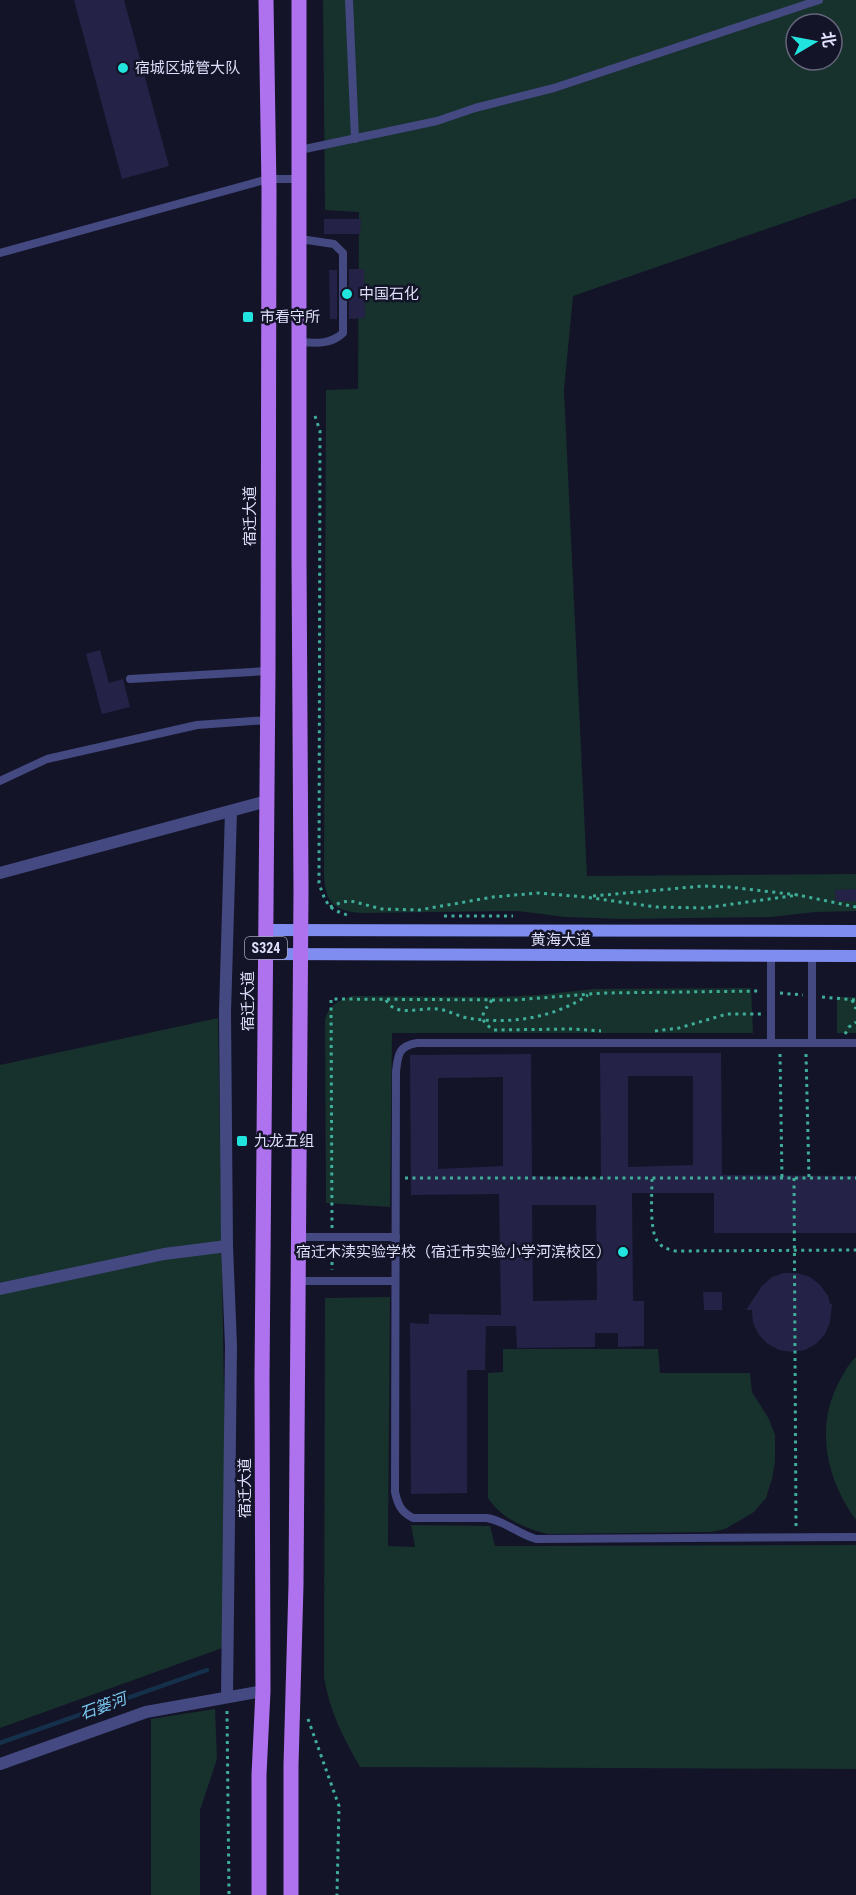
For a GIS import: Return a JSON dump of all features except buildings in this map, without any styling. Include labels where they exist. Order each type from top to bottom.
[{"type":"main road","name":"宿迁大道","points":[[259,1895],[259,1775],[263,1691],[262,1366],[268,720],[266,0]]},
{"type":"main road","name":"S324","points":[[291,1895],[301,954],[299,0]]},
{"type":"main road","name":"黄海大道","points":[[267,930],[856,931]]},
{"type":"main road","name":"黄海大道","points":[[266,954],[856,956]]},
{"type":"street","points":[[0,873],[267,801]]},
{"type":"street","points":[[227,1697],[231,1346],[227,1246],[225,1012],[231,811]]},
{"type":"street","points":[[0,1289],[164,1254],[227,1246]]},
{"type":"street","points":[[0,1764],[146,1712],[263,1691]]},
{"type":"lane","points":[[349,0],[355,139]]},
{"type":"lane","points":[[300,150],[437,121],[475,108],[554,88],[819,0]]},
{"type":"lane","points":[[0,253],[268,179],[300,178]]},
{"type":"lane","points":[[299,342],[324,343],[343,333],[343,253],[334,244],[300,239]]},
{"type":"lane","points":[[130,680],[268,671]]},
{"type":"lane","points":[[0,781],[47,759],[70,753],[197,725],[268,720]]},
{"type":"lane","points":[[771,956],[772,1014],[776,1043]]},
{"type":"lane","points":[[809,1043],[812,956]]},
{"type":"lane","points":[[856,1043],[417,1043],[407,1045],[401,1051],[396,1072],[395,1281],[395,1492],[398,1504],[404,1513],[413,1518],[488,1518],[499,1520],[525,1536],[546,1540],[856,1537]]},
{"type":"lane","points":[[299,1237],[396,1238]]},
{"type":"lane","points":[[298,1281],[395,1281]]},
{"type":"path","points":[[313,408],[320,431],[319,883],[324,901],[334,911],[355,918]]},
{"type":"path","points":[[585,897],[703,886],[729,887],[798,895],[856,908]]},
{"type":"path","points":[[330,907],[351,901],[382,909],[411,910],[516,893],[585,897],[648,907],[680,909],[704,908],[798,895]]},
{"type":"path","points":[[433,916],[501,914],[518,916]]},
{"type":"path","points":[[386,1000],[389,1006],[401,1010],[428,1008],[466,1018],[502,1020],[561,1011],[590,994]]},
{"type":"path","points":[[492,1000],[483,1013],[483,1020],[487,1026],[495,1030],[603,1031]]},
{"type":"path","points":[[852,1000],[856,1009]]},
{"type":"path","points":[[653,1031],[679,1028],[727,1014],[772,1014]]},
{"type":"path","points":[[776,1043],[782,1178]]},
{"type":"path","points":[[809,1043],[809,1178]]},
{"type":"path","points":[[396,1178],[856,1178]]},
{"type":"path","points":[[652,1178],[654,1229],[656,1240],[663,1247],[675,1251],[856,1250]]},
{"type":"path","points":[[794,1179],[796,1538]]},
{"type":"path","points":[[227,1697],[228,1895]]},
{"type":"path","points":[[305,1712],[339,1806],[337,1895]]},
{"type":"green space","points":[[323,0],[856,0],[856,198],[573,296],[564,390],[587,876],[856,874],[856,911],[770,917],[623,919],[565,917],[518,911],[361,913],[344,910],[332,903],[326,892],[324,874],[326,390],[358,389],[359,212],[325,210]]},
{"type":"green space","points":[[751,988],[753,1033],[392,1033],[390,1207],[326,1203],[325,1020],[334,1004],[352,996],[495,997],[594,989]]},
{"type":"green space","points":[[837,997],[856,997],[856,1033],[837,1033]]},
{"type":"green space","points":[[218,1018],[228,1646],[0,1728],[0,1065]]},
{"type":"green space","points":[[390,1297],[388,1546],[415,1547],[411,1525],[490,1526],[495,1546],[856,1545],[856,1769],[360,1767],[338,1723],[324,1677],[325,1298]]},
{"type":"green space","points":[[503,1349],[658,1349],[660,1373],[750,1373],[752,1392],[769,1419],[775,1435],[775,1462],[766,1498],[754,1512],[725,1529],[712,1532],[548,1534],[514,1522],[500,1512],[488,1498],[488,1373],[503,1372]]},
{"type":"green space","points":[[856,1357],[856,1520],[846,1505],[831,1471],[826,1436],[831,1401],[844,1373]]},
{"type":"green space","points":[[215,1709],[217,1759],[200,1810],[200,1895],[151,1895],[151,1719]]},
{"type":"waterway","name":"石篓河","points":[[0,1743],[207,1670]]},
{"type":"place","name":"宿城区城管大队","points":[[123,68]]},
{"type":"place","name":"中国石化","points":[[347,294]]},
{"type":"place","name":"市看守所","points":[[248,317]]},
{"type":"place","name":"九龙五组","points":[[242,1141]]},
{"type":"place","name":"宿迁木渎实验学校（宿迁市实验小学河滨校区）","points":[[623,1252]]}]
